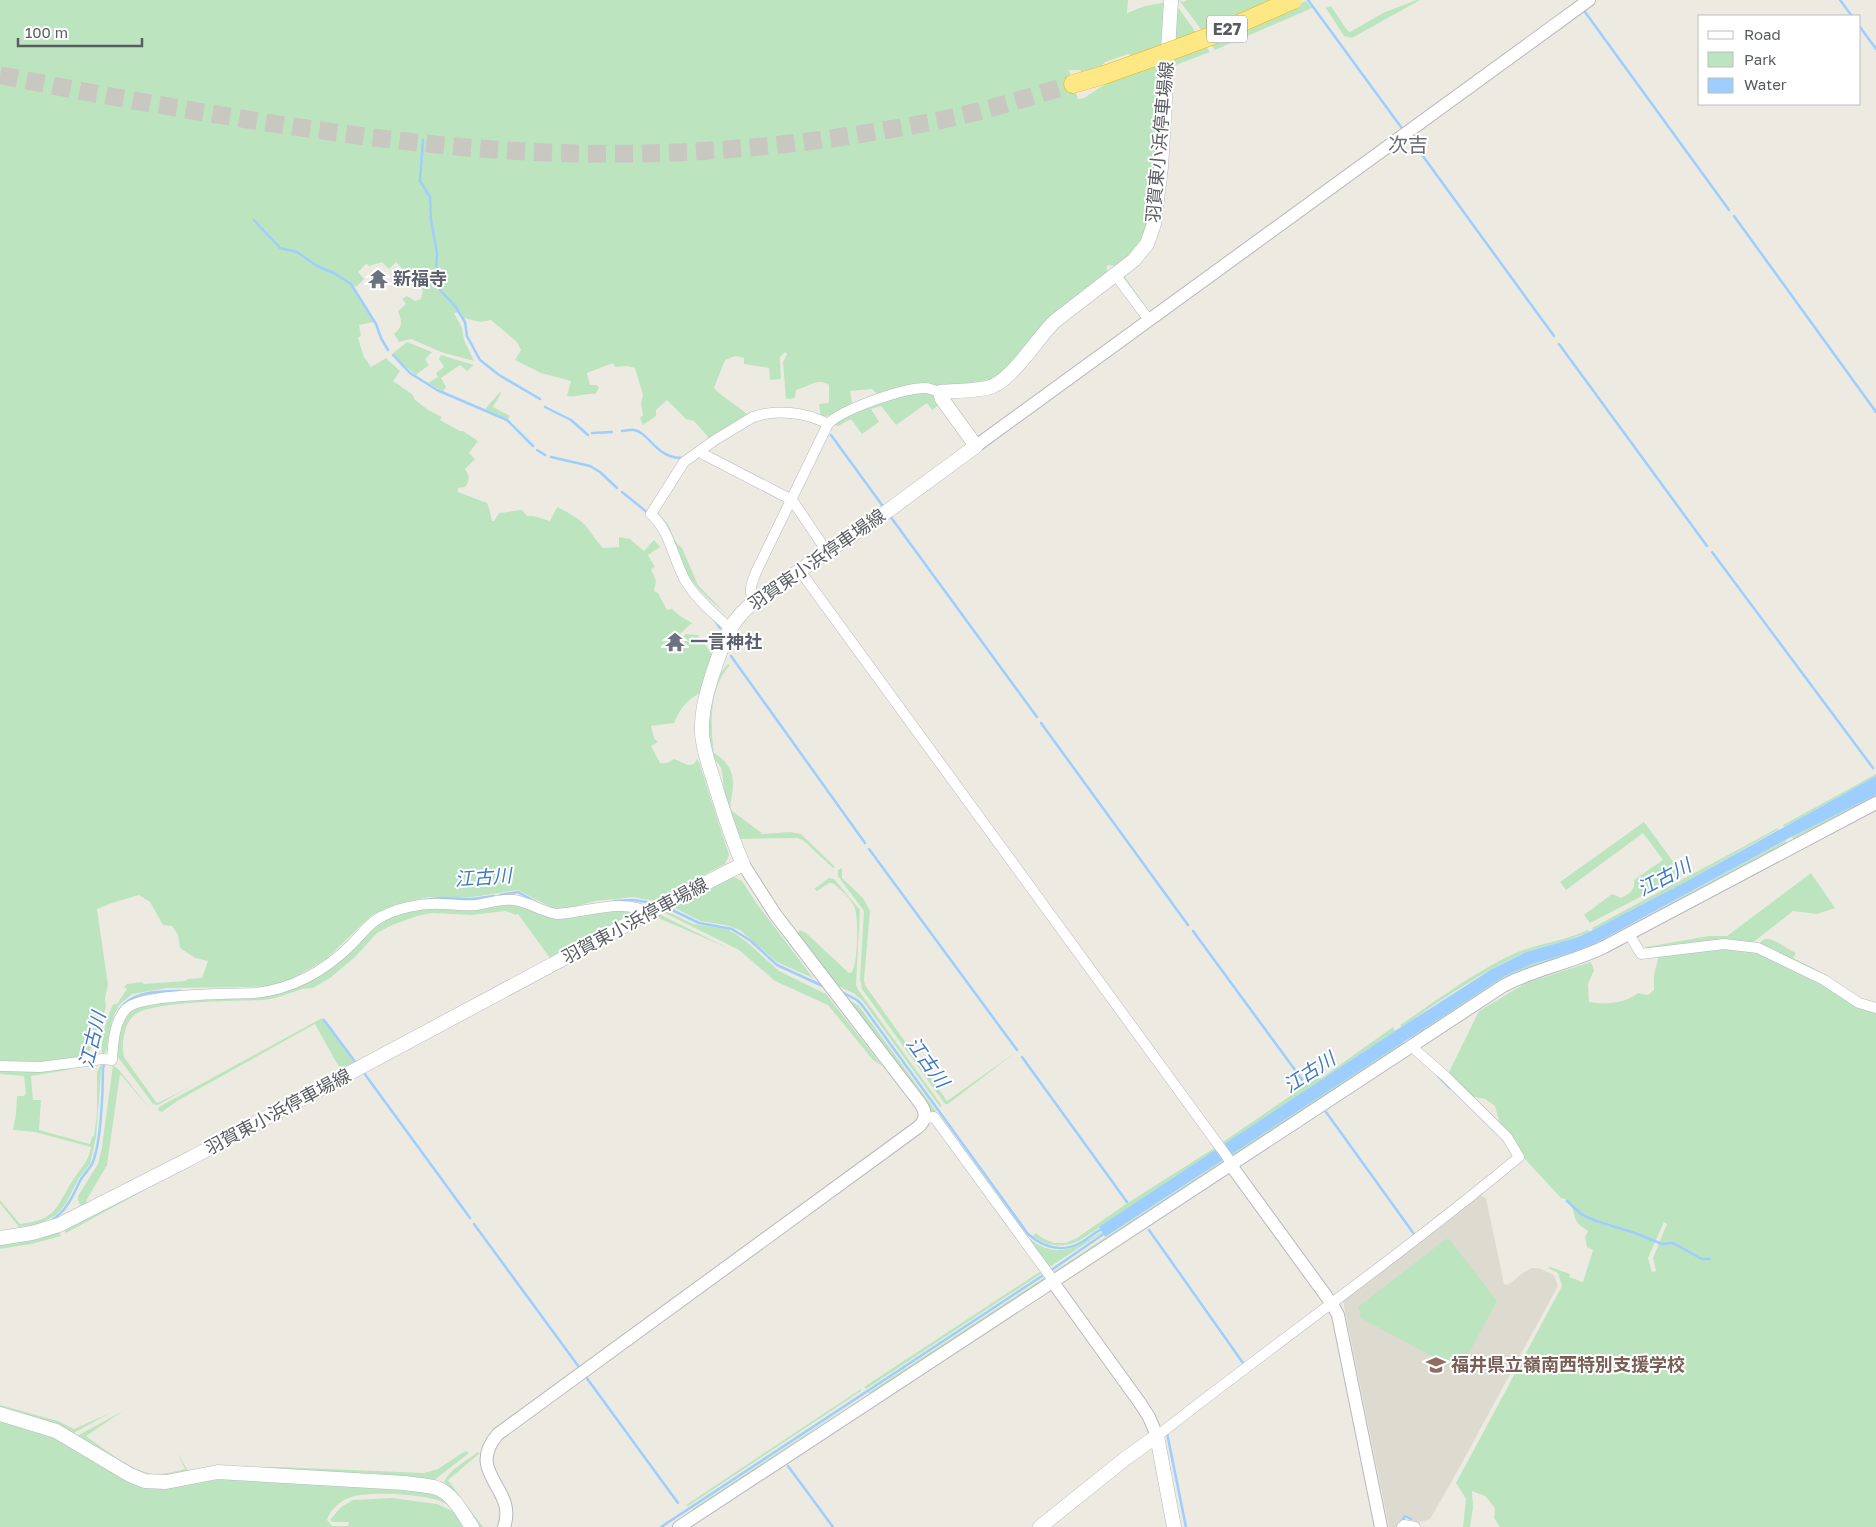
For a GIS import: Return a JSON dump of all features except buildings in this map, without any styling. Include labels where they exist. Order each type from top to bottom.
[{"type":"highway","name":"E27","points":[[1073,84],[1160,56],[1293,0]]},
{"type":"main road","name":"羽賀東小浜停車場線","points":[[940,392],[988,388],[1005,379],[1055,321],[1134,260],[1147,244],[1154,224],[1161,166],[1171,0]]},
{"type":"main road","points":[[940,392],[942,399],[976,446]]},
{"type":"main road","name":"羽賀東小浜停車場線","points":[[0,1238],[32,1233],[58,1226],[191,1158],[743,864],[733,842],[716,790],[702,733],[707,694],[729,628],[739,615],[755,601],[828,553],[976,446]]},
{"type":"main road","points":[[0,1414],[56,1431],[145,1482],[166,1482],[218,1472],[435,1487],[450,1498],[472,1527]]},
{"type":"main road","points":[[1040,1527],[1156,1436],[1174,1527]]},
{"type":"street","points":[[976,446],[1589,0]]},
{"type":"street","points":[[1114,274],[1149,320]]},
{"type":"street","points":[[755,601],[750,596],[750,591],[756,572],[828,424],[842,414],[911,390],[928,388],[940,392]]},
{"type":"street","points":[[729,628],[706,606],[686,582],[662,526],[651,514],[684,462],[730,430],[759,414],[792,413],[821,420],[828,424]]},
{"type":"street","points":[[700,451],[792,500],[828,553]]},
{"type":"street","points":[[800,571],[1220,1147],[1332,1304],[1338,1314],[1380,1527]]},
{"type":"street","points":[[679,1527],[1049,1276],[1523,976],[1572,961],[1629,934],[1876,803]]},
{"type":"street","points":[[504,1527],[507,1507],[502,1493],[489,1474],[486,1460],[488,1449],[498,1434],[918,1128],[925,1118],[925,1111],[920,1103],[838,998],[762,895],[743,864]]},
{"type":"street","points":[[0,1066],[40,1067],[106,1059],[112,1060],[112,1047],[118,1023],[125,1009],[130,1004],[165,997],[270,992],[288,986],[313,975],[332,961],[376,920],[403,909],[422,905],[467,905],[512,899],[547,913],[557,914],[628,906],[642,909],[658,908]]},
{"type":"street","points":[[1629,934],[1641,954],[1724,944],[1758,948],[1824,980],[1860,1003],[1876,1008]]},
{"type":"street","points":[[925,1118],[934,1117],[1140,1403],[1149,1416],[1156,1436],[1332,1304],[1520,1158],[1507,1137],[1445,1076],[1411,1046]]},
{"type":"street","points":[[1402,1527],[1404,1525],[1415,1527]]},
{"type":"shaded area","name":"福井県立嶺南西特別支援学校","points":[[1480,1195],[1486,1198],[1504,1284],[1508,1285],[1524,1272],[1532,1268],[1538,1268],[1554,1275],[1558,1286],[1430,1519],[1417,1523],[1405,1515],[1397,1527],[1389,1527],[1343,1301]]},
{"type":"green space","points":[[0,0],[1128,0],[1127,13],[1145,6],[1167,2],[1166,46],[1135,56],[1128,54],[1105,62],[1100,68],[1082,73],[1080,70],[1069,70],[1078,99],[1084,98],[1107,83],[1164,61],[1157,169],[1144,242],[1117,266],[1107,265],[1107,276],[997,381],[880,397],[872,389],[850,391],[853,407],[821,418],[819,404],[829,403],[829,385],[821,382],[812,384],[796,390],[795,398],[786,399],[783,362],[787,354],[785,352],[780,357],[781,379],[770,380],[769,368],[744,364],[744,358],[735,356],[725,360],[714,388],[747,414],[709,438],[694,421],[686,419],[667,400],[656,410],[656,416],[643,425],[640,418],[643,415],[641,404],[643,395],[635,368],[627,366],[615,367],[613,363],[587,373],[590,385],[597,385],[599,388],[595,394],[567,396],[571,381],[541,373],[515,360],[521,350],[517,342],[491,320],[480,322],[464,318],[460,312],[454,313],[462,328],[464,340],[474,361],[441,352],[411,339],[399,342],[394,334],[401,324],[398,311],[406,304],[402,299],[407,296],[415,301],[421,299],[423,291],[396,262],[389,269],[382,262],[369,266],[366,264],[358,272],[364,279],[357,286],[352,287],[374,322],[359,325],[361,336],[358,338],[364,357],[371,367],[386,358],[400,371],[393,381],[413,395],[414,399],[428,410],[442,417],[440,420],[478,441],[469,453],[475,459],[465,469],[469,476],[468,482],[465,487],[458,488],[458,492],[487,503],[492,521],[494,521],[499,513],[522,510],[527,516],[550,521],[557,507],[582,522],[603,548],[619,547],[619,537],[630,539],[644,551],[654,540],[660,547],[648,555],[655,567],[651,569],[656,581],[654,591],[658,593],[667,610],[672,609],[692,623],[680,634],[676,634],[668,643],[674,649],[679,650],[686,644],[683,640],[685,634],[698,635],[712,654],[700,693],[684,705],[674,723],[651,726],[654,738],[658,742],[651,746],[660,763],[667,763],[674,759],[688,765],[694,764],[697,759],[699,762],[729,855],[725,864],[690,882],[689,887],[660,902],[633,897],[596,901],[569,908],[552,908],[518,890],[473,897],[428,897],[396,905],[372,915],[326,959],[284,982],[253,987],[167,988],[132,994],[119,1005],[115,1013],[106,1052],[102,1054],[103,1035],[108,1016],[113,1004],[117,1004],[127,989],[124,987],[127,984],[185,981],[202,978],[208,961],[195,958],[180,948],[178,935],[172,926],[163,925],[150,902],[139,895],[97,909],[108,985],[105,998],[106,1007],[99,1028],[91,1037],[90,1051],[82,1057],[40,1063],[0,1063]]},
{"type":"green space","points":[[1179,0],[1183,2],[1187,0],[1277,0],[1203,32]]},
{"type":"green space","points":[[1420,0],[1352,38],[1344,36],[1326,8],[1331,6],[1350,32],[1385,12]]},
{"type":"green space","points":[[1306,1],[1312,8],[1215,50],[1210,43]]},
{"type":"green space","points":[[1175,3],[1197,34],[1172,44]]},
{"type":"green space","points":[[1205,45],[1210,52],[1173,66],[1166,166],[1157,232],[1145,256],[1123,274],[1148,310],[1143,307],[1120,275],[1143,254],[1155,232],[1166,140],[1171,58]]},
{"type":"green space","points":[[407,342],[432,352],[425,359],[429,365],[416,375],[401,363],[393,353]]},
{"type":"green space","points":[[441,355],[474,365],[467,371],[460,365],[441,378],[446,387],[443,391],[428,383],[438,377],[436,373],[444,367],[439,359]]},
{"type":"green space","points":[[926,391],[934,396],[940,404],[932,410],[927,403],[896,425],[881,406],[871,409],[879,422],[862,434],[851,419],[838,426],[832,425],[864,408],[890,399]]},
{"type":"green space","points":[[500,392],[493,407],[510,416],[508,419],[485,409]]},
{"type":"green space","points":[[658,509],[660,515],[669,526],[673,537],[682,548],[698,585],[726,614],[700,591],[693,582],[657,513]]},
{"type":"green space","points":[[728,664],[730,665],[723,674],[715,696],[712,731],[714,753],[726,763],[731,771],[733,786],[731,810],[763,834],[790,832],[801,834],[835,867],[833,868],[804,841],[798,838],[739,839],[726,804],[721,768],[712,756],[708,734],[708,721],[713,695],[722,672]]},
{"type":"green space","points":[[1876,774],[1876,776],[1784,827],[1783,825]]},
{"type":"green space","points":[[1876,795],[1876,798],[1794,839],[1791,837]]},
{"type":"green space","points":[[1644,822],[1683,875],[1590,923],[1584,915],[1612,894],[1621,898],[1629,893],[1634,887],[1634,880],[1663,860],[1643,833],[1566,890],[1560,882]]},
{"type":"green space","points":[[1778,828],[1687,881],[1593,930],[1592,928]]},
{"type":"green space","points":[[1786,840],[1786,843],[1617,935],[1603,942],[1601,941]]},
{"type":"green space","points":[[842,868],[842,878],[863,898],[870,911],[865,985],[947,1101],[1016,1052],[948,1104],[945,1104],[862,989],[860,979],[864,911],[838,876],[838,870]]},
{"type":"green space","points":[[1811,873],[1835,908],[1817,914],[1793,911],[1752,943],[1723,940],[1648,950],[1646,947],[1709,936],[1727,936]]},
{"type":"green space","points":[[730,875],[742,881],[813,978],[777,962],[740,930],[725,925],[700,921],[673,907]]},
{"type":"green space","points":[[829,878],[834,879],[860,910],[856,985],[942,1106],[940,1107],[862,1000],[853,993],[834,984],[797,934],[800,930],[806,933],[849,973],[852,972],[857,950],[856,912],[847,896],[832,883],[817,891],[814,889]]},
{"type":"green space","points":[[506,901],[537,911],[639,910],[553,960],[518,914],[505,911],[472,915],[432,913],[417,916],[377,933],[355,957],[330,978],[313,988],[302,989],[276,998],[263,1000],[177,1004],[160,1006],[136,1014],[126,1028],[123,1040],[124,1057],[156,1102],[158,1103],[193,1085],[158,1105],[153,1104],[115,1053],[117,1031],[132,1006],[288,988],[377,921],[412,909]]},
{"type":"green space","points":[[664,910],[693,924],[726,929],[733,932],[779,971],[826,994],[882,1066],[873,1060],[828,1005],[775,981],[739,950],[663,912]]},
{"type":"green space","points":[[659,914],[728,948],[656,917],[558,966]]},
{"type":"green space","points":[[1587,930],[1590,931],[1526,952],[1502,963],[1458,989],[1402,1027],[1400,1025],[1472,976],[1502,959],[1526,949],[1570,937]]},
{"type":"green space","points":[[1764,939],[1777,942],[1796,953],[1793,958],[1815,969],[1870,1005],[1757,945]]},
{"type":"green space","points":[[1598,942],[1598,945],[1519,972],[1411,1038],[1409,1037],[1503,977],[1532,964],[1574,952]]},
{"type":"green space","points":[[1707,948],[1750,949],[1876,1010],[1876,1527],[1500,1527],[1494,1518],[1495,1508],[1485,1496],[1472,1491],[1473,1508],[1470,1527],[1463,1527],[1466,1499],[1456,1483],[1562,1286],[1558,1273],[1548,1268],[1570,1274],[1569,1277],[1583,1282],[1593,1250],[1587,1247],[1585,1237],[1588,1231],[1577,1222],[1571,1203],[1561,1198],[1523,1157],[1500,1125],[1495,1106],[1485,1099],[1470,1096],[1450,1077],[1449,1072],[1479,1011],[1526,983],[1591,962],[1594,970],[1588,984],[1589,1002],[1608,1003],[1621,1001],[1638,993],[1648,995],[1654,990],[1654,975],[1659,955]],"holes":[[[1664,1222],[1667,1224],[1653,1258],[1656,1271],[1652,1272],[1648,1258]]]},
{"type":"green space","points":[[845,999],[859,1006],[936,1111],[934,1113],[931,1111]]},
{"type":"green space","points":[[322,1018],[356,1065],[335,1074],[340,1069],[315,1024],[177,1101],[162,1112],[158,1110],[159,1107]]},
{"type":"green space","points":[[1393,1027],[1395,1031],[1222,1146],[1220,1144],[1318,1077],[1320,1079]]},
{"type":"green space","points":[[1403,1042],[1403,1044],[1232,1157],[1229,1156]]},
{"type":"green space","points":[[102,1062],[96,1137],[90,1164],[79,1178],[65,1205],[56,1215],[38,1225],[19,1227],[0,1203],[0,1200],[20,1224],[43,1219],[50,1215],[85,1163],[91,1147],[35,1132],[13,1130],[17,1096],[24,1096],[26,1093],[24,1076],[0,1074],[0,1068],[80,1065],[67,1070],[31,1076],[33,1100],[41,1100],[39,1130],[90,1144],[94,1136],[97,1114],[97,1072]]},
{"type":"green space","points":[[113,1065],[151,1110],[120,1074],[107,1165],[86,1201],[87,1203],[81,1207],[78,1196],[98,1164],[102,1147]]},
{"type":"green space","points":[[1216,1147],[1217,1149],[1079,1241],[1067,1245],[1055,1245],[1033,1236],[1036,1233],[1054,1243],[1065,1243],[1077,1238],[1126,1204]]},
{"type":"green space","points":[[1225,1159],[1225,1161],[1053,1272]]},
{"type":"green space","points":[[198,1161],[66,1233],[64,1229]]},
{"type":"green space","points":[[59,1232],[61,1236],[31,1244],[0,1249],[0,1240]]},
{"type":"green space","points":[[1101,1232],[1048,1268],[1028,1242],[1030,1239],[1049,1249],[1066,1249],[1075,1247]]},
{"type":"green space","points":[[1446,1239],[1450,1240],[1497,1301],[1459,1371],[1361,1318],[1358,1307]]},
{"type":"green space","points":[[1041,1271],[1042,1273],[866,1389],[864,1387]]},
{"type":"green space","points":[[1045,1277],[871,1393],[868,1393]]},
{"type":"green space","points":[[861,1389],[861,1391],[688,1506],[686,1505]]},
{"type":"green space","points":[[865,1395],[693,1511],[691,1510]]},
{"type":"green space","points":[[0,1405],[58,1421],[74,1429],[110,1413],[72,1434],[0,1411]]},
{"type":"green space","points":[[123,1411],[86,1436],[137,1469],[154,1474],[162,1474],[185,1469],[177,1452],[188,1471],[147,1479],[77,1436]]},
{"type":"green space","points":[[0,1418],[50,1432],[127,1478],[203,1476],[405,1487],[437,1495],[451,1506],[418,1496],[394,1494],[359,1495],[343,1500],[333,1509],[327,1520],[332,1526],[348,1526],[349,1522],[333,1522],[330,1520],[341,1507],[353,1500],[392,1498],[437,1504],[457,1513],[467,1527],[0,1527]]},
{"type":"green space","points":[[465,1451],[469,1453],[433,1481],[246,1468],[280,1467],[424,1473],[438,1469]]},
{"type":"green space","points":[[478,1452],[480,1453],[448,1480],[483,1527],[477,1527],[444,1483],[454,1470]]},
{"type":"water","points":[[1876,776],[1876,795],[1791,837],[1598,942],[1574,952],[1532,964],[1503,977],[1105,1237],[1099,1227],[1492,969],[1526,952],[1578,937],[1593,930],[1687,881]]},
{"type":"waterway","points":[[1308,0],[1401,127]]},
{"type":"waterway","points":[[1840,0],[1851,15]]},
{"type":"waterway","points":[[1585,12],[1729,210]]},
{"type":"waterway","points":[[1861,28],[1876,49]]},
{"type":"waterway","points":[[1409,137],[1554,336]]},
{"type":"waterway","points":[[423,140],[420,181],[430,197],[431,220],[437,253],[436,270],[440,290],[455,306],[465,322],[467,336],[480,360],[499,375],[540,399]]},
{"type":"waterway","points":[[1734,216],[1876,412]]},
{"type":"waterway","points":[[254,220],[280,248],[297,252],[317,266],[334,273],[351,284],[376,324],[388,350]]},
{"type":"waterway","points":[[1559,344],[1707,546]]},
{"type":"waterway","points":[[393,355],[410,373],[437,390],[507,420],[533,446]]},
{"type":"waterway","points":[[545,407],[571,420],[588,435]]},
{"type":"waterway","points":[[622,431],[633,430],[639,432],[666,454],[683,458]]},
{"type":"waterway","points":[[592,433],[612,432]]},
{"type":"waterway","points":[[831,435],[882,505]]},
{"type":"waterway","points":[[537,450],[545,455]]},
{"type":"waterway","points":[[551,457],[590,466],[600,472],[617,488]]},
{"type":"waterway","points":[[622,492],[648,513]]},
{"type":"waterway","points":[[890,516],[1037,717]]},
{"type":"waterway","points":[[1712,552],[1873,768]]},
{"type":"waterway","points":[[716,622],[720,628]]},
{"type":"waterway","points":[[731,656],[865,843]]},
{"type":"waterway","points":[[1041,723],[1188,925]]},
{"type":"waterway","points":[[869,849],[1017,1050]]},
{"type":"waterway","name":"江古川","points":[[500,895],[518,892],[536,902]]},
{"type":"waterway","name":"江古川","points":[[423,900],[441,898],[473,899],[494,896]]},
{"type":"waterway","name":"江古川","points":[[614,901],[633,900],[653,903]]},
{"type":"waterway","name":"江古川","points":[[668,908],[699,923],[732,929],[751,941],[777,965],[825,987]]},
{"type":"waterway","points":[[1193,931],[1306,1085]]},
{"type":"waterway","name":"江古川","points":[[118,1012],[123,1005],[137,996],[154,992],[180,991]]},
{"type":"waterway","name":"江古川","points":[[840,991],[857,1000],[862,1005],[1028,1234],[1047,1246],[1061,1248],[1082,1242],[1102,1229]]},
{"type":"waterway","points":[[324,1020],[356,1063]]},
{"type":"waterway","points":[[1022,1057],[1127,1202]]},
{"type":"waterway","name":"江古川","points":[[52,1220],[68,1204],[80,1180],[92,1164],[98,1144],[103,1068],[105,1063]]},
{"type":"waterway","points":[[364,1073],[470,1218]]},
{"type":"waterway","points":[[1438,1076],[1450,1088]]},
{"type":"waterway","points":[[1326,1112],[1414,1234]]},
{"type":"waterway","points":[[1567,1201],[1581,1214],[1596,1221],[1635,1233],[1662,1244],[1673,1243],[1702,1259],[1710,1259]]},
{"type":"waterway","points":[[474,1224],[579,1367]]},
{"type":"waterway","points":[[1149,1230],[1243,1363]]},
{"type":"waterway","points":[[1050,1271],[1105,1233]]},
{"type":"waterway","points":[[661,1527],[1045,1274]]},
{"type":"waterway","points":[[586,1377],[678,1503]]},
{"type":"waterway","points":[[1167,1433],[1186,1527]]},
{"type":"waterway","points":[[788,1466],[833,1527]]},
{"type":"waterway","points":[[1401,1522],[1405,1516],[1411,1519]]},
{"type":"tunnel","points":[[0,75],[197,111],[375,138],[487,149],[607,154],[742,148],[876,132],[959,116],[1073,84]]},
{"type":"place","name":"新福寺","points":[[378,279]]},
{"type":"place","name":"一言神社","points":[[675,642]]},
{"type":"place","name":"福井県立嶺南西特別支援学校","points":[[1436,1365]]},
{"type":"district","name":"次吉","points":[[1408,145]]}]
